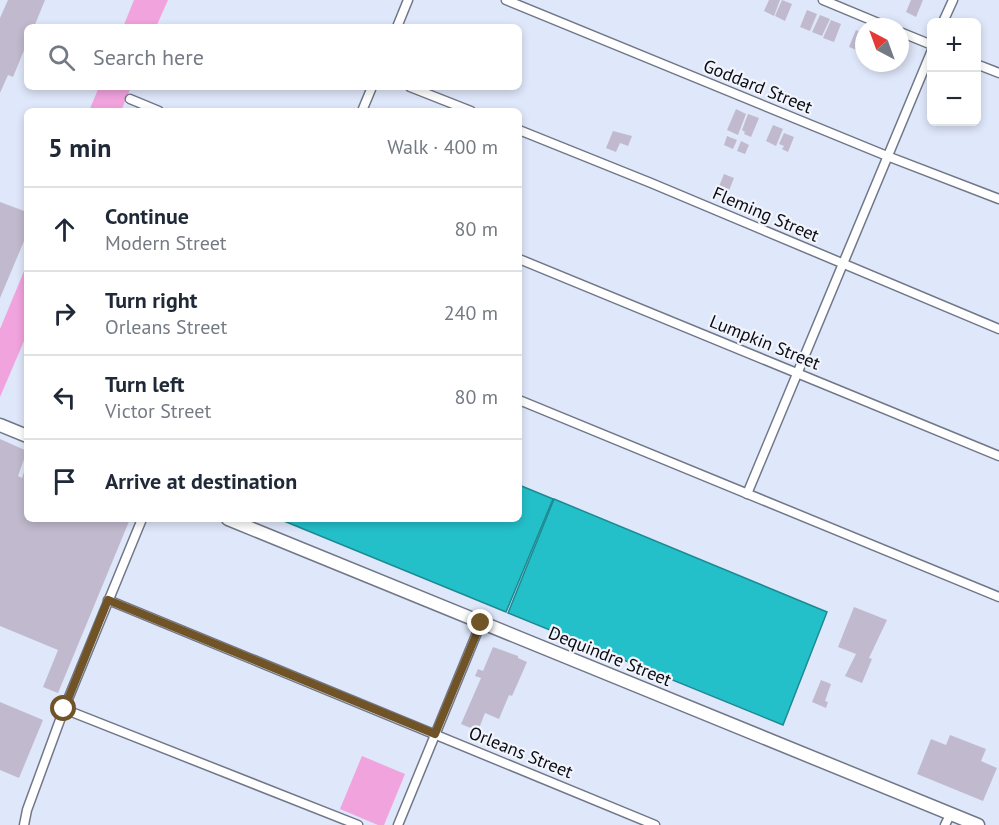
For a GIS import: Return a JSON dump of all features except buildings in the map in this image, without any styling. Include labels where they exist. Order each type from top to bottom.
[{"type":"street","points":[[398,24],[408,0]]},
{"type":"street","name":"Goddard Street","points":[[506,0],[999,200]]},
{"type":"street","points":[[822,0],[866,18]]},
{"type":"street","points":[[945,18],[952,0]]},
{"type":"street","points":[[909,36],[927,43]]},
{"type":"street","points":[[747,494],[927,62]]},
{"type":"street","points":[[981,65],[999,73]]},
{"type":"street","points":[[363,108],[371,90]]},
{"type":"street","points":[[418,90],[463,108]]},
{"type":"street","points":[[130,99],[152,108]]},
{"type":"street","name":"Fleming Street","points":[[522,131],[999,329]]},
{"type":"street","name":"Lumpkin Street","points":[[522,260],[999,456]]},
{"type":"street","points":[[522,401],[999,597]]},
{"type":"street","points":[[0,425],[24,435]]},
{"type":"street","points":[[24,825],[27,810],[64,709],[141,522]]},
{"type":"street","name":"Dequindre Street","points":[[235,522],[947,820],[978,825]]},
{"type":"street","name":"Orleans Street","points":[[108,600],[655,825]]},
{"type":"street","points":[[398,825],[481,623]]},
{"type":"street","points":[[64,709],[358,825]]},
{"type":"shaded area","points":[[134,0],[168,0],[157,24],[124,24]]},
{"type":"shaded area","points":[[98,90],[130,90],[122,108],[90,108]]},
{"type":"shaded area","points":[[24,271],[24,341],[0,397],[0,329]]},
{"type":"shaded area","points":[[362,756],[405,774],[384,825],[378,825],[340,809]]},
{"type":"water","points":[[522,486],[553,499],[506,612],[286,522],[522,522]]},
{"type":"water","points":[[554,499],[827,612],[783,725],[508,613]]},
{"type":"route","points":[[64,709],[108,600],[435,734],[481,623]]}]
